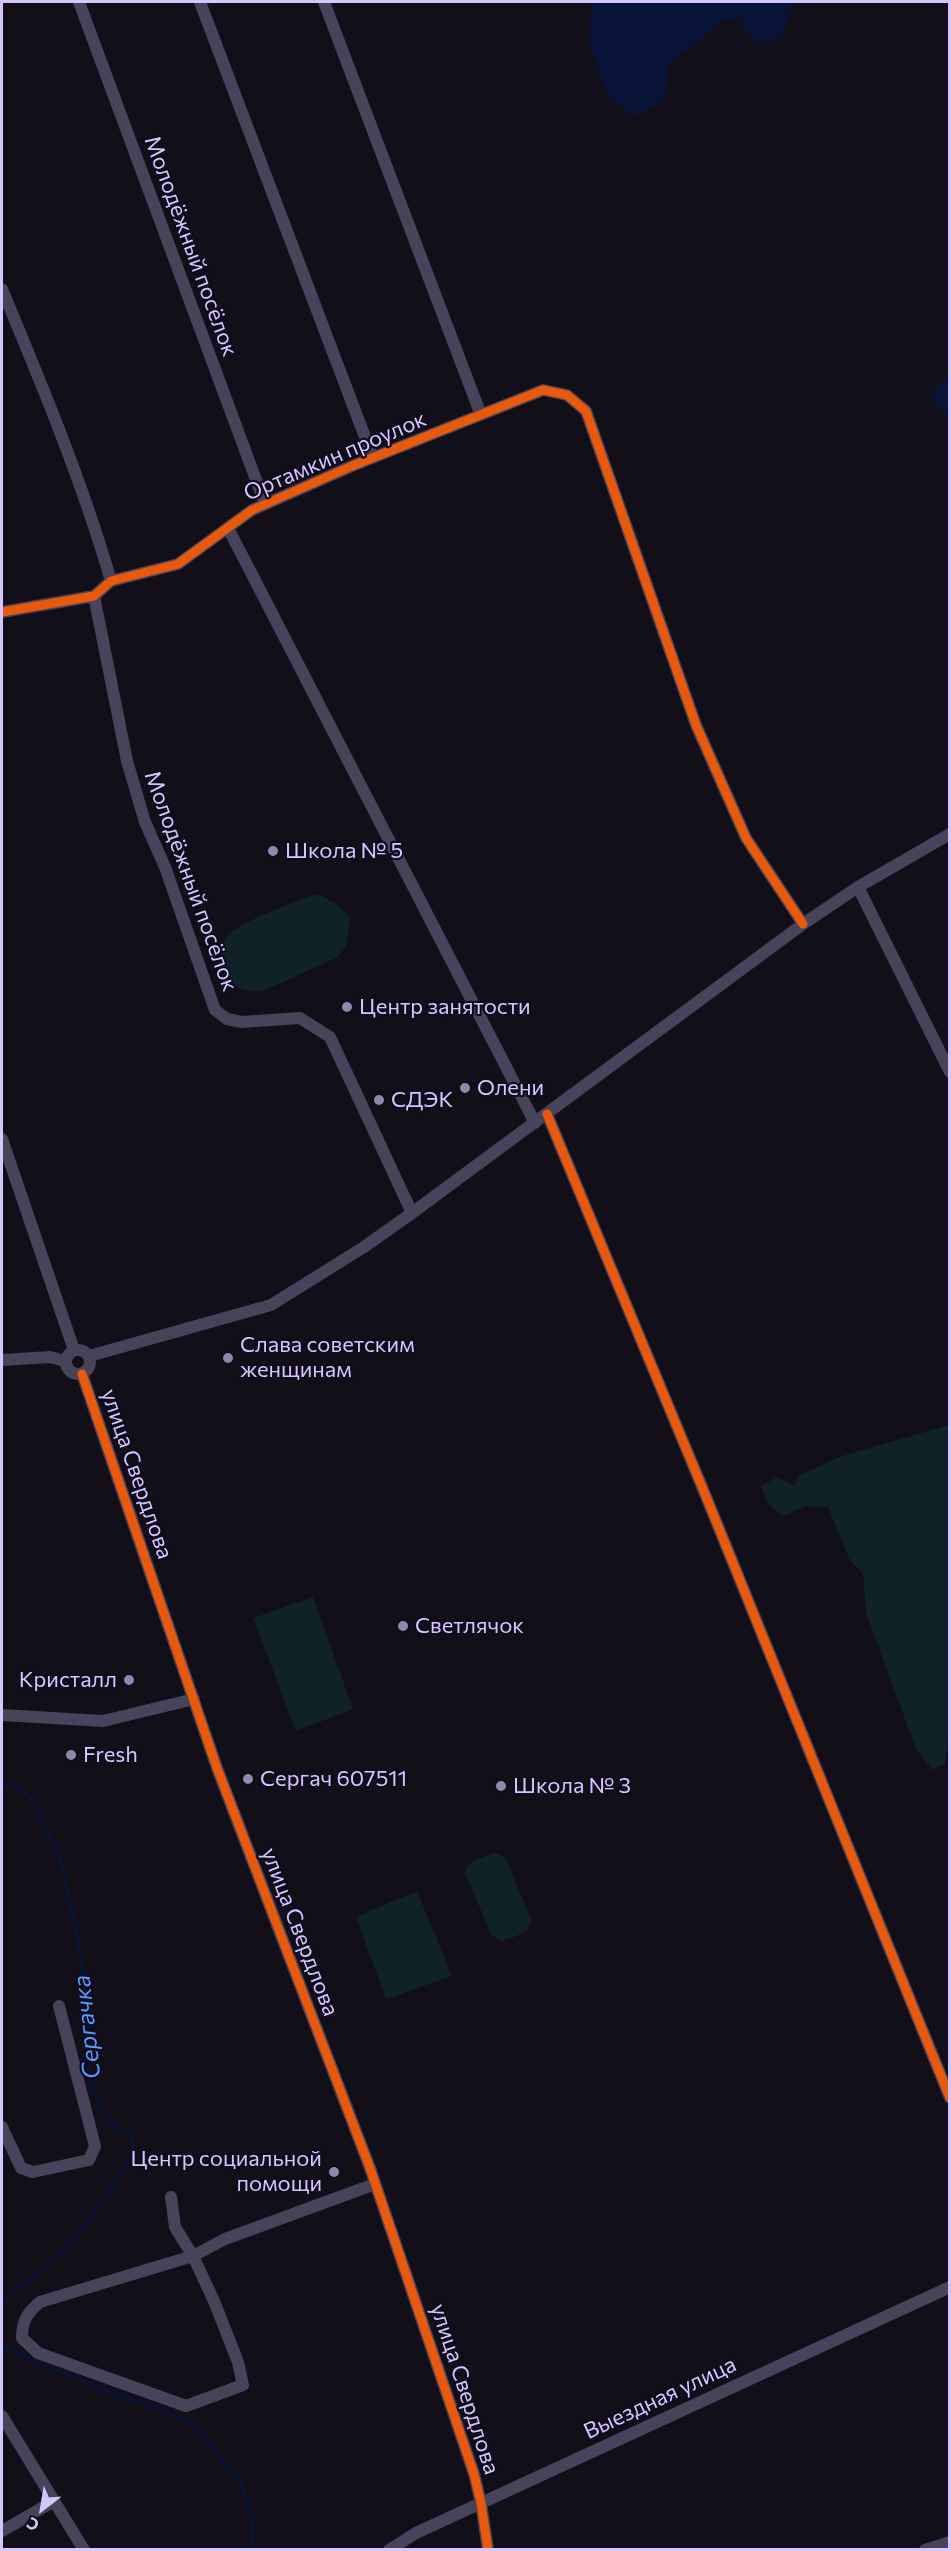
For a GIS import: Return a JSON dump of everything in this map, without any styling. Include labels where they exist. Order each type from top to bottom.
[{"type":"street","name":"Молодёжный посёлок","points":[[79,2],[265,504]]},
{"type":"street","points":[[200,2],[373,458]]},
{"type":"street","points":[[324,2],[481,415]]},
{"type":"street","points":[[2,289],[33,362],[93,521],[111,581]]},
{"type":"street","name":"Ортамкин проулок","points":[[94,596],[111,581],[178,564],[252,510],[373,458],[543,390],[567,395],[586,411],[696,725],[746,838],[803,924]]},
{"type":"street","points":[[228,528],[535,1123]]},
{"type":"street","name":"Молодёжный посёлок","points":[[94,596],[127,761],[145,822],[165,867],[215,1010],[227,1019],[242,1022],[300,1018],[330,1037],[412,1214]]},
{"type":"street","points":[[2,612],[94,596]]},
{"type":"street","points":[[89,1356],[271,1305],[412,1214],[803,924],[858,887],[950,834]]},
{"type":"street","points":[[858,887],[950,1072]]},
{"type":"street","points":[[547,1114],[710,1505],[950,2098]]},
{"type":"street","points":[[2,1138],[74,1350]]},
{"type":"street","points":[[74,1350],[82,1350],[89,1356],[88,1370],[82,1374],[73,1374],[67,1369],[65,1360],[74,1350]]},
{"type":"street","points":[[2,1360],[50,1357],[65,1360]]},
{"type":"street","name":"улица Свердлова","points":[[82,1374],[218,1770],[375,2184],[474,2474],[482,2503],[488,2550]]},
{"type":"street","points":[[2,1715],[104,1721],[194,1699]]},
{"type":"street","points":[[2,2127],[21,2168],[33,2172],[89,2160],[96,2146],[59,2006]]},
{"type":"street","points":[[171,2197],[176,2227],[194,2256],[238,2362],[243,2385],[186,2406],[38,2353],[22,2338],[22,2325],[28,2312],[40,2302],[194,2256],[225,2239],[375,2184]]},
{"type":"street","name":"Выездная улица","points":[[389,2550],[416,2533],[950,2287]]},
{"type":"street","points":[[2,2416],[84,2550]]},
{"type":"street","points":[[2,2531],[54,2501]]},
{"type":"street","points":[[925,2550],[950,2542]]},
{"type":"green space","points":[[319,894],[337,904],[350,918],[346,946],[338,957],[263,991],[245,990],[230,982],[225,976],[220,960],[221,950],[228,935],[259,917]]},
{"type":"green space","points":[[949,1425],[949,1729],[945,1763],[932,1770],[916,1749],[866,1613],[863,1573],[850,1561],[828,1507],[806,1506],[783,1516],[768,1504],[761,1486],[777,1477],[794,1486],[800,1475],[842,1456]]},
{"type":"green space","points":[[313,1597],[353,1709],[296,1731],[253,1618]]},
{"type":"green space","points":[[495,1853],[505,1857],[532,1921],[524,1932],[501,1941],[491,1934],[465,1873],[472,1862]]},
{"type":"green space","points":[[417,1891],[452,1976],[386,1999],[356,1917]]},
{"type":"water","points":[[591,2],[794,2],[781,38],[761,42],[746,33],[741,17],[722,22],[668,65],[665,100],[634,116],[607,94],[590,45]]},
{"type":"water","points":[[949,377],[949,417],[932,401],[939,384]]},
{"type":"waterway","name":"Сергачка","points":[[2,1784],[20,1789],[34,1801],[61,1863],[77,1933],[91,2033],[88,2076],[103,2114],[119,2129],[132,2137],[134,2152],[96,2211],[65,2250],[2,2302]]},
{"type":"waterway","name":"Сергачка","points":[[2,2346],[106,2391],[152,2406],[193,2425],[240,2481],[252,2522],[253,2550]]},
{"type":"cycle path","points":[[2,612],[94,596],[111,581],[178,564],[252,510],[352,466],[543,390],[567,395],[586,411],[696,725],[746,838],[803,924]]},
{"type":"cycle path","points":[[547,1114],[705,1494],[950,2098]]},
{"type":"cycle path","points":[[82,1374],[217,1768],[370,2168],[474,2474],[488,2550]]},
{"type":"place","name":"Школа № 5","points":[[273,851]]},
{"type":"place","name":"Центр занятости","points":[[347,1007]]},
{"type":"place","name":"Олени","points":[[465,1088]]},
{"type":"place","name":"СДЭК","points":[[379,1100]]},
{"type":"place","name":"Слава советским женщинам","points":[[228,1358]]},
{"type":"place","name":"Светлячок","points":[[403,1626]]},
{"type":"place","name":"Кристалл","points":[[129,1680]]},
{"type":"place","name":"Fresh","points":[[71,1755]]},
{"type":"place","name":"Сергач 607511","points":[[248,1779]]},
{"type":"place","name":"Школа № 3","points":[[501,1786]]},
{"type":"place","name":"Центр социальной помощи","points":[[334,2172]]}]
